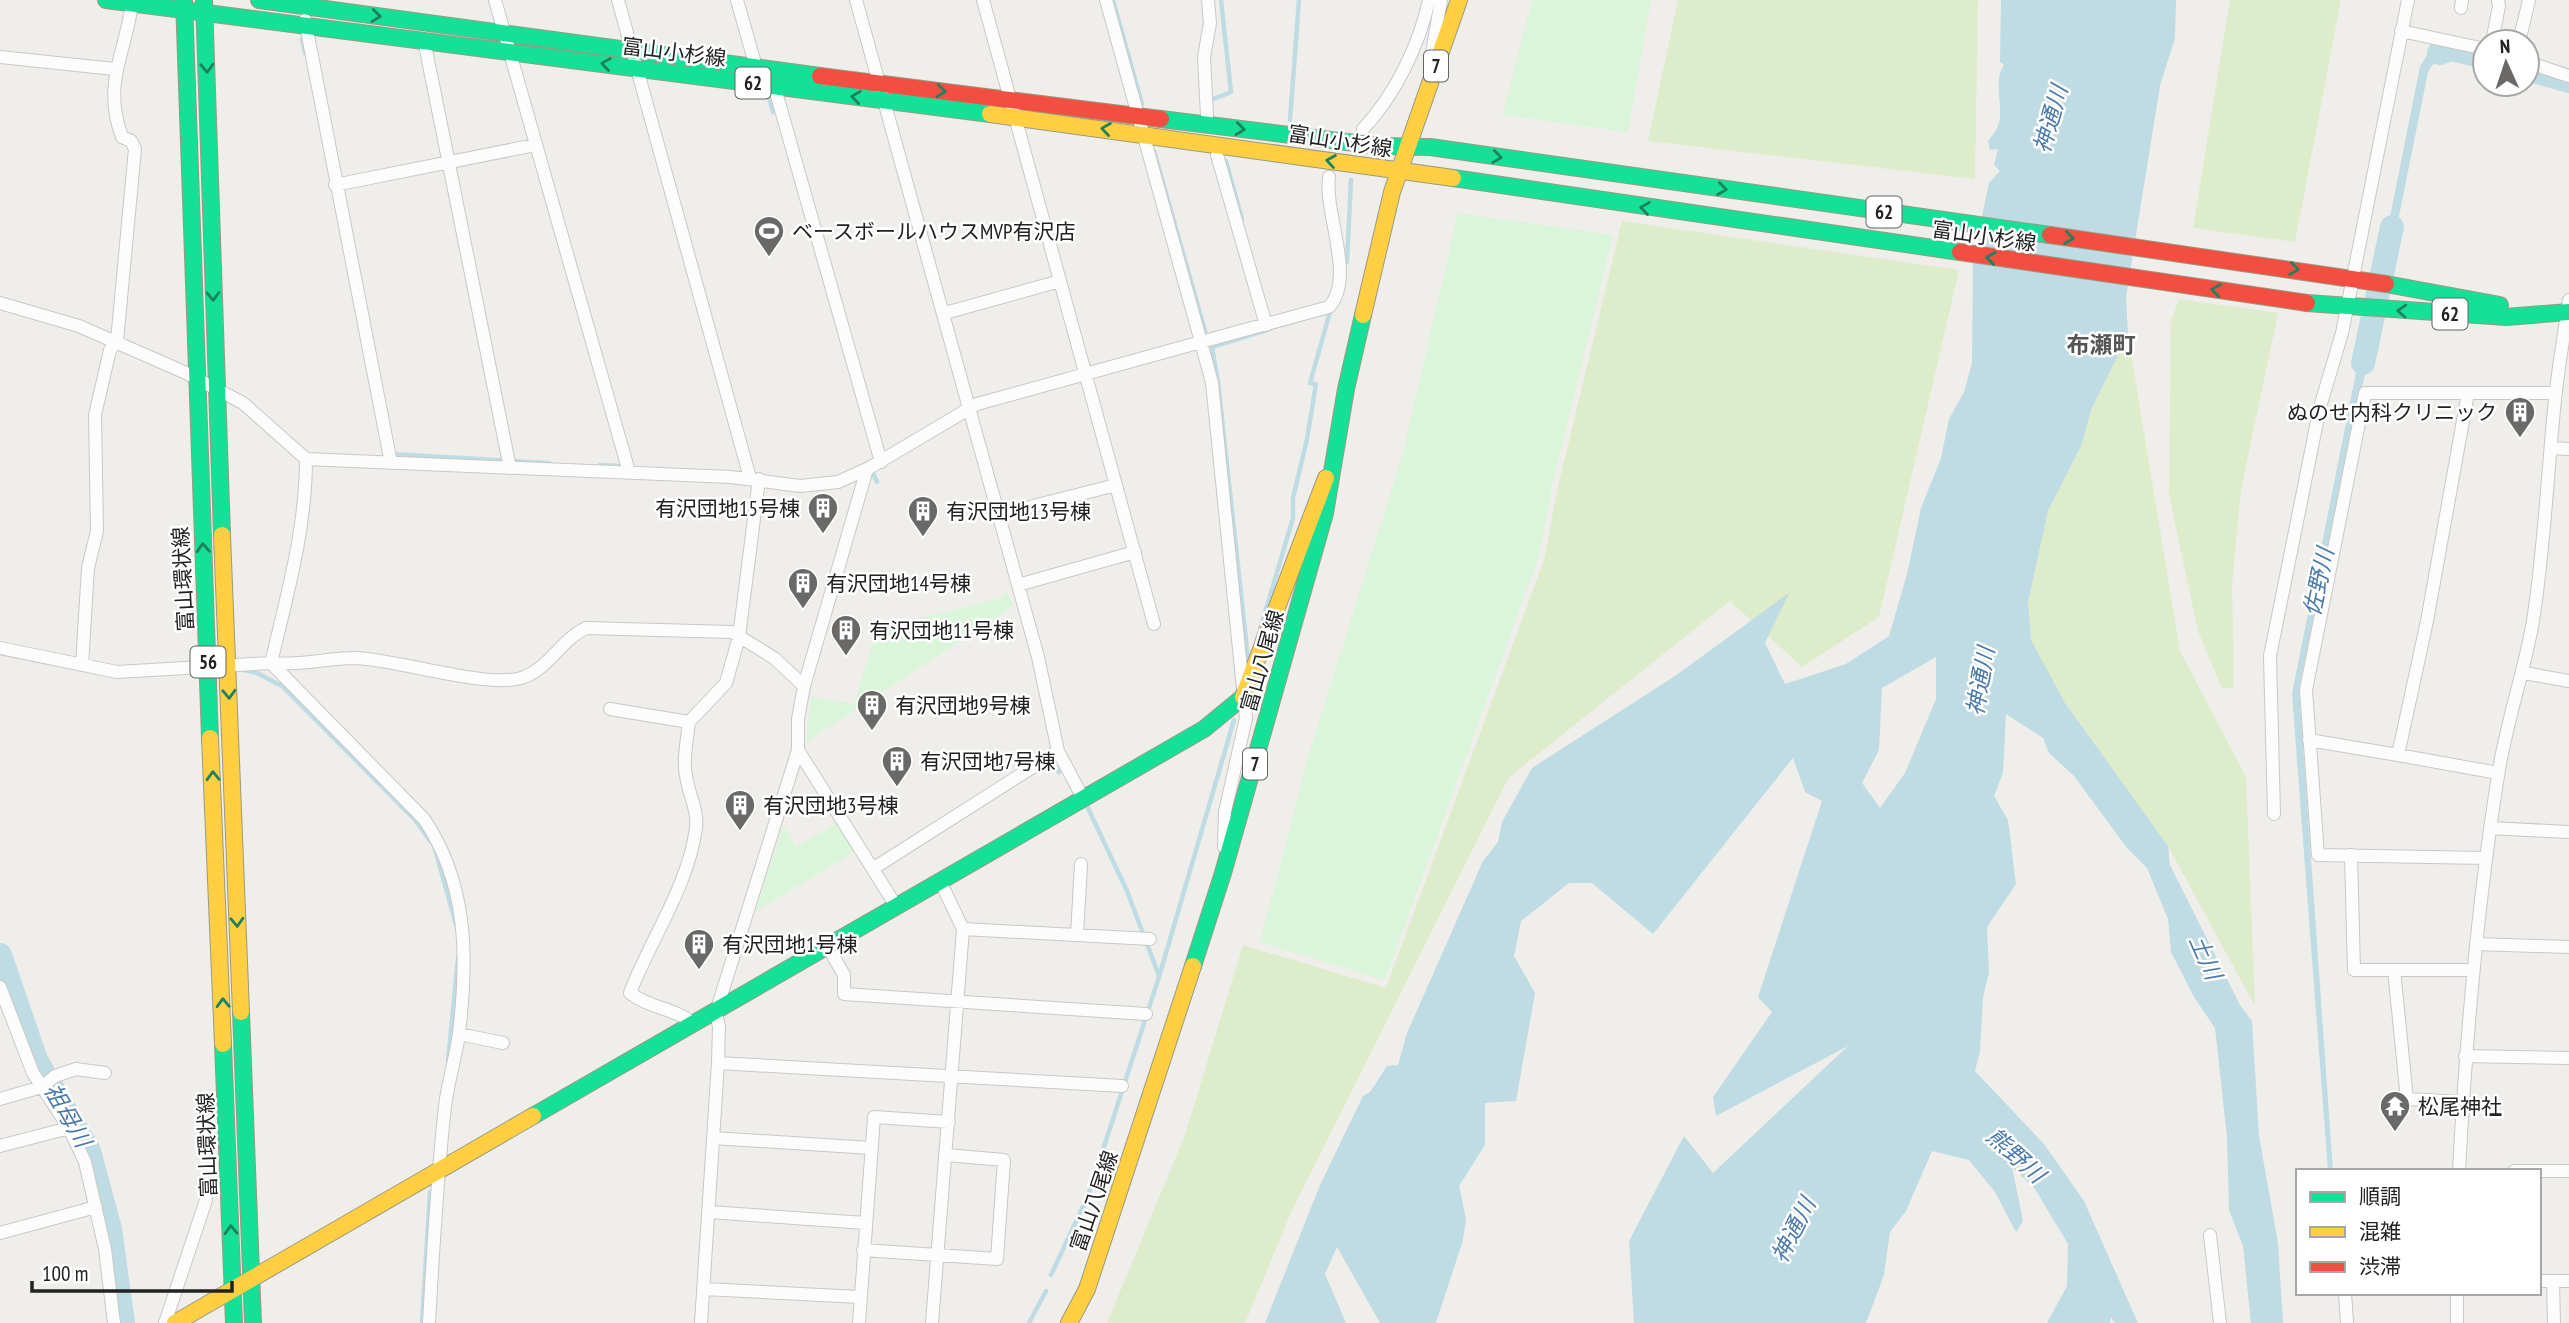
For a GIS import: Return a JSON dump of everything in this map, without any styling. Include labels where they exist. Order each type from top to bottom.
[{"type":"main road","name":"富山小杉線","points":[[106,0],[205,6],[306,24],[1144,134],[2339,308],[2506,317],[2568,308]]},
{"type":"main road","name":"富山小杉線","points":[[259,0],[301,3],[880,84],[1379,146],[1430,147],[2346,277],[2474,302],[2568,308]]},
{"type":"main road","name":"富山八尾線","points":[[1069,1323],[1087,1289],[1223,873],[1325,513],[1333,457],[1399,172],[1459,0]]},
{"type":"main road","name":"富山環状線","points":[[184,5],[195,378],[234,1323]]},
{"type":"main road","name":"富山環状線","points":[[205,6],[216,389],[253,1323]]},
{"type":"main road","points":[[175,1323],[1204,729],[1242,699],[1265,650],[1333,457]]},
{"type":"street","points":[[495,0],[629,472]]},
{"type":"street","points":[[618,0],[754,478],[739,637],[726,683],[689,722],[686,779],[694,802],[696,827],[674,902],[646,953],[631,993],[640,1001],[685,1016],[693,1023]]},
{"type":"street","points":[[737,0],[756,67]]},
{"type":"street","points":[[856,0],[945,313],[1044,683],[1058,751],[1084,800]]},
{"type":"street","points":[[983,0],[1154,624]]},
{"type":"street","points":[[1105,0],[1201,342],[1213,396],[1246,718],[1225,812],[1223,873]]},
{"type":"street","points":[[1206,116],[1204,57],[1210,23],[1208,0]]},
{"type":"street","points":[[1363,129],[1399,78],[1419,37],[1429,0]]},
{"type":"street","points":[[1423,104],[1441,0]]},
{"type":"street","points":[[2274,814],[2270,656],[2339,308],[2408,0]]},
{"type":"street","points":[[2494,28],[2498,0]]},
{"type":"street","points":[[2522,28],[2529,0]]},
{"type":"street","points":[[82,665],[88,568],[97,531],[95,415],[110,350],[117,341],[135,149],[131,141],[122,137],[114,95],[114,69],[132,3]]},
{"type":"street","points":[[301,3],[391,463]]},
{"type":"street","points":[[2401,31],[2471,46]]},
{"type":"street","points":[[424,40],[510,468]]},
{"type":"street","points":[[0,57],[114,69]]},
{"type":"street","points":[[2541,67],[2569,76]]},
{"type":"street","points":[[774,85],[881,462]]},
{"type":"street","points":[[335,185],[535,145]]},
{"type":"street","points":[[1217,155],[1266,325]]},
{"type":"street","points":[[0,303],[117,341],[195,378],[262,417],[306,459],[754,478],[800,486],[822,486],[881,462],[970,411],[977,404],[1329,307],[1336,300],[1340,267],[1330,211],[1329,177]]},
{"type":"street","points":[[945,313],[1060,281]]},
{"type":"street","points":[[2459,1169],[2465,1056],[2486,858],[2498,773],[2512,706],[2524,673],[2533,618],[2556,393],[2568,308]]},
{"type":"street","points":[[2486,858],[2318,855],[2306,690],[2365,393],[2556,393]]},
{"type":"street","points":[[2398,755],[2427,621],[2468,393]]},
{"type":"street","points":[[2551,448],[2569,449]]},
{"type":"street","points":[[271,663],[297,554],[306,500],[306,459]]},
{"type":"street","points":[[701,1323],[718,1063],[719,1027],[716,1012],[798,750],[798,719],[804,686],[867,469]]},
{"type":"street","points":[[998,515],[1116,485]]},
{"type":"street","points":[[1018,585],[1135,552]]},
{"type":"street","points":[[0,648],[117,672],[271,663],[290,665],[357,658],[495,681],[524,677],[555,654],[573,634],[586,628],[732,632],[774,658],[804,686]]},
{"type":"street","points":[[271,663],[424,819],[440,842],[464,924],[466,948],[458,1034],[445,1103],[429,1323]]},
{"type":"street","points":[[2524,673],[2569,681]]},
{"type":"street","points":[[610,709],[689,722]]},
{"type":"street","points":[[2309,740],[2498,773]]},
{"type":"street","points":[[798,750],[896,906]]},
{"type":"street","points":[[874,869],[1058,751]]},
{"type":"street","points":[[2490,828],[2569,832]]},
{"type":"street","points":[[2351,855],[2354,970],[2473,970]]},
{"type":"street","points":[[1077,935],[1081,864]]},
{"type":"street","points":[[932,1323],[963,929],[941,883]]},
{"type":"street","points":[[963,929],[1150,939]]},
{"type":"street","points":[[2476,944],[2569,947]]},
{"type":"street","points":[[828,947],[844,975],[844,994],[1146,1014]]},
{"type":"street","points":[[2394,970],[2407,1099],[2462,1102]]},
{"type":"street","points":[[0,987],[33,1073],[69,1128],[85,1161],[105,1249],[114,1323]]},
{"type":"street","points":[[458,1034],[503,1043]]},
{"type":"street","points":[[2465,1056],[2569,1058]]},
{"type":"street","points":[[718,1063],[1122,1086]]},
{"type":"street","points":[[0,1099],[42,1087],[55,1076],[76,1069],[105,1073]]},
{"type":"street","points":[[859,1323],[874,1117],[949,1122]]},
{"type":"street","points":[[0,1146],[69,1128]]},
{"type":"street","points":[[713,1138],[871,1148]]},
{"type":"street","points":[[863,1250],[997,1259],[1004,1160],[947,1155]]},
{"type":"street","points":[[2541,1171],[2569,1171]]},
{"type":"street","points":[[165,1323],[206,1200]]},
{"type":"street","points":[[0,1233],[96,1207]]},
{"type":"street","points":[[709,1212],[865,1223]]},
{"type":"street","points":[[2210,1235],[2220,1323]]},
{"type":"street","points":[[2541,1281],[2569,1281]]},
{"type":"street","points":[[2553,1281],[2554,1323]]},
{"type":"street","points":[[704,1289],[860,1297]]},
{"type":"street","points":[[2345,1295],[2347,1323]]},
{"type":"street","points":[[2457,1295],[2457,1323]]},
{"type":"green space","points":[[1532,0],[1651,0],[1628,132],[1503,115]]},
{"type":"green space","points":[[1678,0],[1978,0],[1975,179],[1648,141]]},
{"type":"green space","points":[[2230,0],[2341,0],[2295,242],[2193,228]]},
{"type":"green space","points":[[1458,213],[1613,235],[1552,486],[1539,556],[1385,980],[1260,942],[1310,751],[1403,453]]},
{"type":"green space","points":[[1622,221],[1959,270],[1879,617],[1802,667],[1730,601],[1509,777],[1292,1210],[1245,1323],[1107,1323],[1185,1135],[1243,945],[1386,988],[1544,560],[1557,491]]},
{"type":"green space","points":[[2179,299],[2278,313],[2241,490],[2232,585],[2234,687],[2222,689],[2198,631],[2169,495],[2171,321]]},
{"type":"green space","points":[[2128,335],[2180,651],[2246,777],[2255,1006],[2168,846],[2065,703],[2031,641],[2028,602],[2048,511],[2082,444],[2091,410]]},
{"type":"green space","points":[[1007,592],[1014,606],[806,742],[811,697],[854,704],[877,629],[1000,598]]},
{"type":"green space","points":[[836,824],[854,852],[755,912],[783,825],[796,847]]},
{"type":"water","points":[[2001,0],[2176,0],[2175,38],[2160,86],[2126,297],[2128,335],[2091,410],[2082,444],[2048,511],[2028,602],[2031,640],[2065,703],[2168,846],[2170,865],[2240,1005],[2252,1021],[2259,1136],[2278,1243],[2283,1323],[2251,1323],[2243,1246],[2229,1210],[2227,1137],[2215,1028],[2194,997],[2171,952],[2168,919],[2147,868],[2127,848],[2074,776],[2049,753],[2043,738],[2006,714],[2003,773],[1994,796],[2008,820],[2016,884],[1987,927],[1989,973],[1983,997],[1980,1051],[1975,1071],[2044,1144],[2084,1201],[2138,1323],[2115,1323],[2111,1317],[2110,1323],[2047,1323],[2067,1286],[2068,1244],[2035,1189],[2012,1167],[2023,1221],[2016,1232],[1995,1192],[1969,1160],[1932,1151],[1906,1211],[1890,1232],[1884,1275],[1866,1323],[1634,1323],[1629,1241],[1684,1136],[1713,1173],[1848,1046],[1716,1116],[1713,1097],[1772,1012],[1758,997],[1822,801],[1805,792],[1793,758],[1653,934],[1592,883],[1569,883],[1521,921],[1514,956],[1535,993],[1516,1101],[1485,1103],[1485,1145],[1459,1186],[1466,1219],[1463,1240],[1436,1323],[1380,1323],[1337,1247],[1325,1274],[1346,1323],[1265,1323],[1320,1185],[1363,1096],[1370,1092],[1387,1066],[1398,1065],[1407,1033],[1483,861],[1498,842],[1502,822],[1532,768],[1675,676],[1789,593],[1765,643],[1785,684],[1846,664],[1889,636],[1907,574],[1921,508],[1941,458],[1949,419],[1964,392],[1972,363],[1973,259],[1989,183],[2000,171],[1994,165],[1998,149],[1990,150],[1988,141],[2000,118],[1999,79],[2004,65],[2000,62]],"holes":[[[1936,657],[1936,699],[1905,773],[1880,808],[1862,783],[1879,750],[1882,688]]]},
{"type":"water","points":[[2447,45],[2470,48],[2470,57],[2446,56],[2436,61],[2428,72],[2390,261],[2382,258],[2420,66],[2428,54]]},
{"type":"water","points":[[2374,331],[2299,688],[2333,1169],[2328,1169],[2292,694],[2364,332]]},
{"type":"waterway","points":[[1113,0],[1142,104]]},
{"type":"waterway","points":[[1211,100],[1231,92],[1221,0]]},
{"type":"waterway","points":[[1290,120],[1299,0]]},
{"type":"waterway","points":[[302,39],[305,53]]},
{"type":"waterway","name":"佐野川","points":[[2439,53],[2452,49],[2471,54]]},
{"type":"waterway","name":"佐野川","points":[[2541,73],[2569,81]]},
{"type":"waterway","points":[[769,98],[773,112]]},
{"type":"waterway","points":[[1154,151],[1206,334]]},
{"type":"waterway","points":[[1226,161],[1242,219]]},
{"type":"waterway","points":[[1347,262],[1351,180]]},
{"type":"waterway","name":"佐野川","points":[[2363,363],[2392,227]]},
{"type":"waterway","points":[[1257,640],[1293,518],[1293,498],[1316,384],[1310,383],[1330,312]]},
{"type":"waterway","points":[[1249,667],[1212,347],[1270,329]]},
{"type":"waterway","points":[[390,454],[549,463]]},
{"type":"waterway","points":[[600,465],[620,466]]},
{"type":"waterway","points":[[873,473],[877,482]]},
{"type":"waterway","points":[[244,670],[257,673],[282,686],[415,820],[431,842]]},
{"type":"waterway","points":[[1051,1275],[1088,1196],[1159,977],[1234,720]]},
{"type":"waterway","points":[[1052,763],[1059,772]]},
{"type":"waterway","points":[[1087,806],[1127,891],[1159,976]]},
{"type":"waterway","points":[[435,849],[456,925]]},
{"type":"waterway","name":"祖母川","points":[[0,955],[36,1060],[89,1151],[110,1229],[123,1323]]},
{"type":"waterway","points":[[448,1061],[458,958]]},
{"type":"waterway","points":[[422,1323],[430,1192]]},
{"type":"waterway","points":[[1029,1323],[1046,1291]]},
{"type":"traffic: fast","points":[[106,0],[990,114]]},
{"type":"traffic: fast","points":[[184,0],[210,738]]},
{"type":"traffic: fast","points":[[259,0],[820,76]]},
{"type":"traffic: fast","points":[[204,1],[222,535]]},
{"type":"traffic: fast","points":[[1161,119],[1379,146],[1430,147],[2050,235]]},
{"type":"traffic: fast","points":[[1453,178],[1960,252]]},
{"type":"traffic: fast","points":[[2386,284],[2500,305]]},
{"type":"traffic: fast","points":[[2307,303],[2506,317],[2569,312]]},
{"type":"traffic: fast","points":[[1193,966],[1223,873],[1325,513],[1346,389],[1363,315]]},
{"type":"traffic: fast","points":[[533,1116],[1204,729],[1243,697]]},
{"type":"traffic: fast","points":[[241,1012],[253,1323]]},
{"type":"traffic: fast","points":[[223,1044],[234,1323]]},
{"type":"traffic: slow","points":[[1363,315],[1392,192],[1459,0]]},
{"type":"traffic: slow","points":[[990,114],[1453,178]]},
{"type":"traffic: slow","points":[[1243,697],[1326,478]]},
{"type":"traffic: slow","points":[[222,535],[241,1012]]},
{"type":"traffic: slow","points":[[210,738],[223,1044]]},
{"type":"traffic: slow","points":[[1069,1323],[1087,1289],[1193,966]]},
{"type":"traffic: slow","points":[[175,1323],[533,1116]]},
{"type":"traffic: jam","points":[[820,76],[1161,119]]},
{"type":"traffic: jam","points":[[2050,235],[2386,284]]},
{"type":"traffic: jam","points":[[1960,252],[2307,303]]},
{"type":"place","name":"ベースボールハウスMVP有沢店","points":[[769,258]]},
{"type":"place","name":"ぬのせ内科クリニック","points":[[2520,439]]},
{"type":"place","name":"有沢団地15号棟","points":[[823,535]]},
{"type":"place","name":"有沢団地13号棟","points":[[923,538]]},
{"type":"place","name":"有沢団地14号棟","points":[[803,610]]},
{"type":"place","name":"有沢団地11号棟","points":[[846,657]]},
{"type":"place","name":"有沢団地9号棟","points":[[872,732]]},
{"type":"place","name":"有沢団地7号棟","points":[[897,788]]},
{"type":"place","name":"有沢団地3号棟","points":[[740,832]]},
{"type":"place","name":"有沢団地1号棟","points":[[699,971]]},
{"type":"place","name":"松尾神社","points":[[2395,1133]]},
{"type":"district","name":"布瀬町","points":[[2101,344]]},
{"type":"water label","name":"神通川","points":[[2050,119]]},
{"type":"water label","name":"神通川","points":[[1980,681]]},
{"type":"water label","name":"土川","points":[[2206,957]]},
{"type":"water label","name":"熊野川","points":[[2016,1155]]},
{"type":"water label","name":"神通川","points":[[1793,1230]]}]
